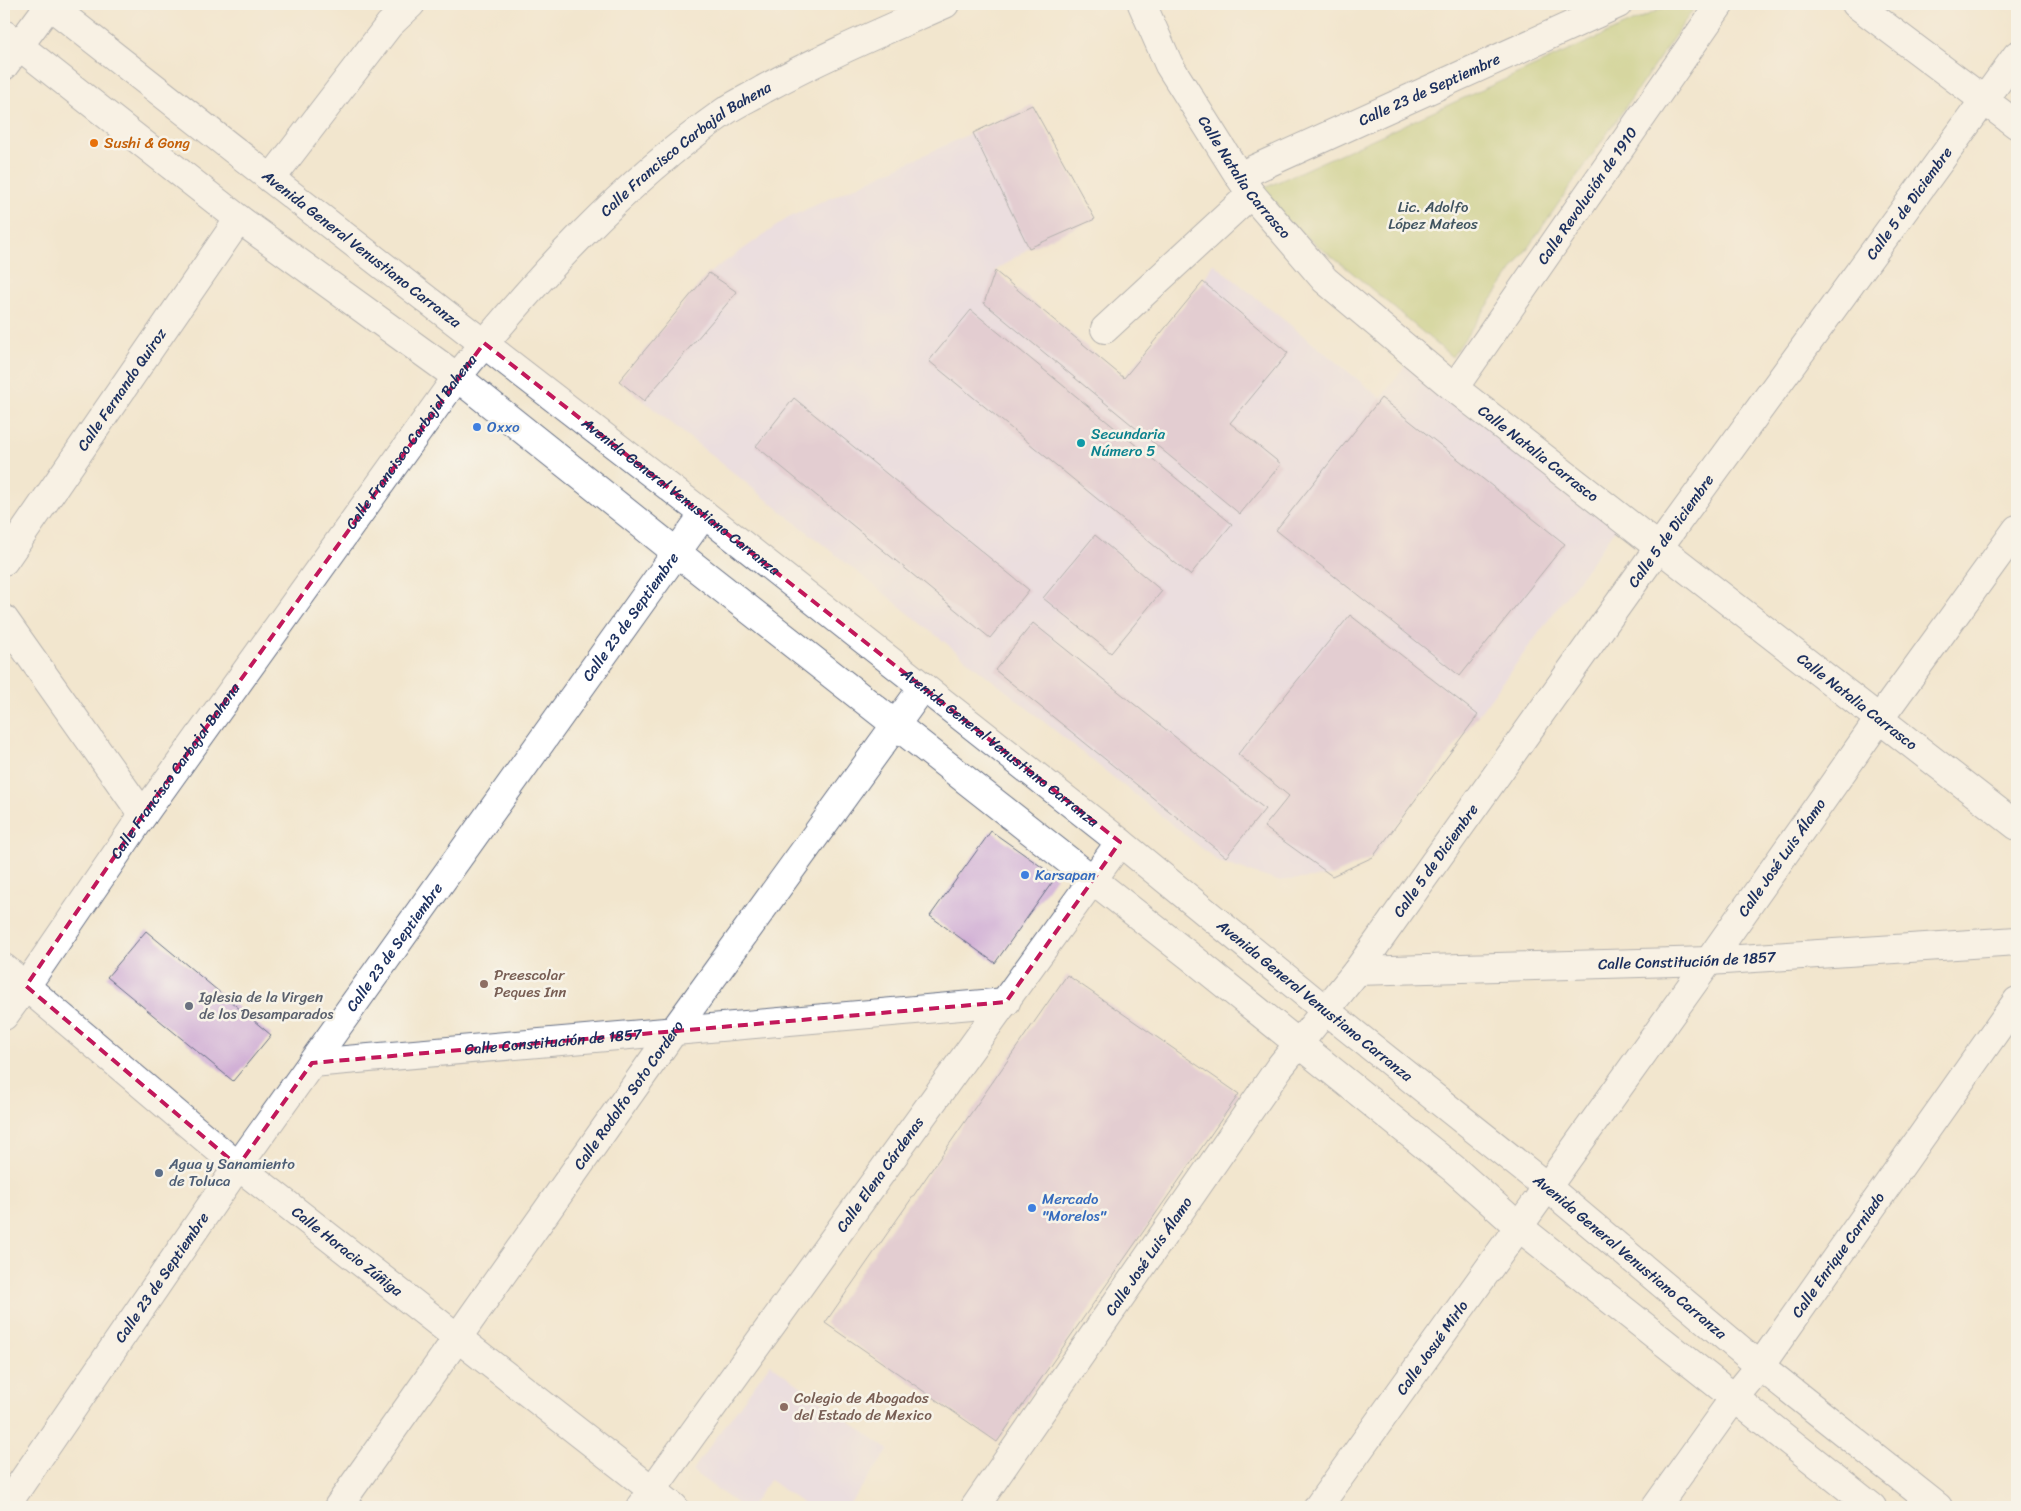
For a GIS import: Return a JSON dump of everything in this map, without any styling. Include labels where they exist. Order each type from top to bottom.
[{"type":"street","points":[[49,4],[8,49],[457,377],[1299,1043],[1454,1169],[1519,1227],[1872,1507]]},
{"type":"street","name":"Avenida General Venustiano Carranza","points":[[49,4],[271,179],[704,514],[1120,842],[1547,1187],[1760,1366],[1938,1507]]},
{"type":"street","points":[[271,179],[390,25],[411,4]]},
{"type":"street","name":"Calle Francisco Carbajal Bahena","points":[[4,1016],[142,815],[457,377],[585,230],[640,178],[726,111],[790,74],[945,4]]},
{"type":"street","name":"Calle Natalia Carrasco","points":[[1142,4],[1169,65],[1245,185],[1325,280],[1454,388],[2017,826]]},
{"type":"street","name":"Calle 23 de Septiembre","points":[[1105,330],[1245,185],[1618,4]]},
{"type":"street","name":"Calle Revolución de 1910","points":[[1454,388],[1720,4]]},
{"type":"street","points":[[1856,4],[2017,125]]},
{"type":"street","name":"Calle 5 de Diciembre","points":[[1326,1010],[1357,971],[1659,547],[2017,56]]},
{"type":"street","name":"Calle Fernando Quiroz","points":[[4,561],[239,219]]},
{"type":"street","name":"Calle 23 de Septiembre","points":[[5,1507],[238,1166],[704,514]]},
{"type":"street","name":"Calle José Luis Álamo","points":[[1547,1187],[1880,718],[2017,529]]},
{"type":"street","points":[[4,619],[142,815]]},
{"type":"street","name":"Calle Rodolfo Soto Cordero","points":[[338,1507],[457,1337],[922,686]]},
{"type":"street","name":"Calle Elena Cárdenas","points":[[646,1499],[1120,842]]},
{"type":"street","name":"Calle Constitución de 1857","points":[[1357,971],[1709,961],[2017,941]]},
{"type":"street","name":"Calle Horacio Zúñiga","points":[[4,968],[238,1166],[457,1337],[646,1499],[674,1507]]},
{"type":"street","name":"Calle Enrique Carniado","points":[[1656,1507],[1734,1398],[1760,1366],[2017,1000]]},
{"type":"street","name":"Calle Constitución de 1857","points":[[312,1062],[1006,1002]]},
{"type":"street","name":"Calle José Luis Álamo","points":[[975,1507],[1279,1068],[1326,1010]]},
{"type":"street","name":"Calle Josué Mirlo","points":[[1318,1507],[1547,1187]]},
{"type":"highlighted area","points":[[484,343],[1120,842],[1006,1002],[312,1063],[238,1166],[26,986],[143,815]]},
{"type":"shaded area","points":[[1032,105],[1095,219],[1029,248],[995,271],[1124,377],[1203,282],[1213,263],[1381,398],[1408,362],[1618,526],[1373,857],[1332,876],[1278,881],[1219,862],[619,381],[709,273],[788,218]]},
{"type":"shaded area","name":"Colegio de Abogados del Estado de Mexico","points":[[770,1364],[889,1450],[847,1507],[808,1507],[770,1480],[750,1507],[742,1507],[692,1471]]},
{"type":"green space","name":"Lic. Adolfo López Mateos","points":[[1672,4],[1697,4],[1452,357],[1349,270],[1251,194]]},
{"type":"building","points":[[1032,105],[1095,219],[1029,248],[973,133]]},
{"type":"building","points":[[995,271],[1124,378],[1203,282],[1288,353],[1230,423],[1281,464],[1240,514],[984,303]]},
{"type":"building","points":[[709,273],[737,292],[644,401],[619,381]]},
{"type":"building","name":"Secundaria Número 5","points":[[971,310],[1232,524],[1190,575],[929,361]]},
{"type":"building","points":[[794,398],[1029,590],[990,638],[756,446]]},
{"type":"building","points":[[1381,398],[1565,544],[1460,676],[1276,530]]},
{"type":"building","points":[[1095,535],[1162,591],[1111,653],[1043,598]]},
{"type":"building","points":[[1350,615],[1478,715],[1373,857],[1332,876],[1264,827],[1289,796],[1238,754]]},
{"type":"building","points":[[1033,623],[1265,809],[1226,857],[995,670]]},
{"type":"building","points":[[991,831],[1056,877],[995,963],[930,916]]},
{"type":"building","name":"Iglesia de la Virgen de los Desamparados","points":[[146,931],[271,1035],[233,1081],[107,977]]},
{"type":"building","name":"Mercado \"Morelos\"","points":[[1067,975],[1239,1094],[997,1442],[825,1323]]},
{"type":"place","name":"Sushi & Gong","points":[[94,143]]},
{"type":"place","name":"Oxxo","points":[[477,427]]},
{"type":"place","name":"Secundaria Número 5","points":[[1081,443]]},
{"type":"place","name":"Karsapan","points":[[1025,875]]},
{"type":"place","name":"Preescolar Peques Inn","points":[[484,984]]},
{"type":"place","name":"Iglesia de la Virgen de los Desamparados","points":[[189,1006]]},
{"type":"place","name":"Agua y Sanamiento de Toluca","points":[[159,1173]]},
{"type":"place","name":"Mercado \"Morelos\"","points":[[1032,1208]]},
{"type":"place","name":"Colegio de Abogados del Estado de Mexico","points":[[784,1407]]}]
